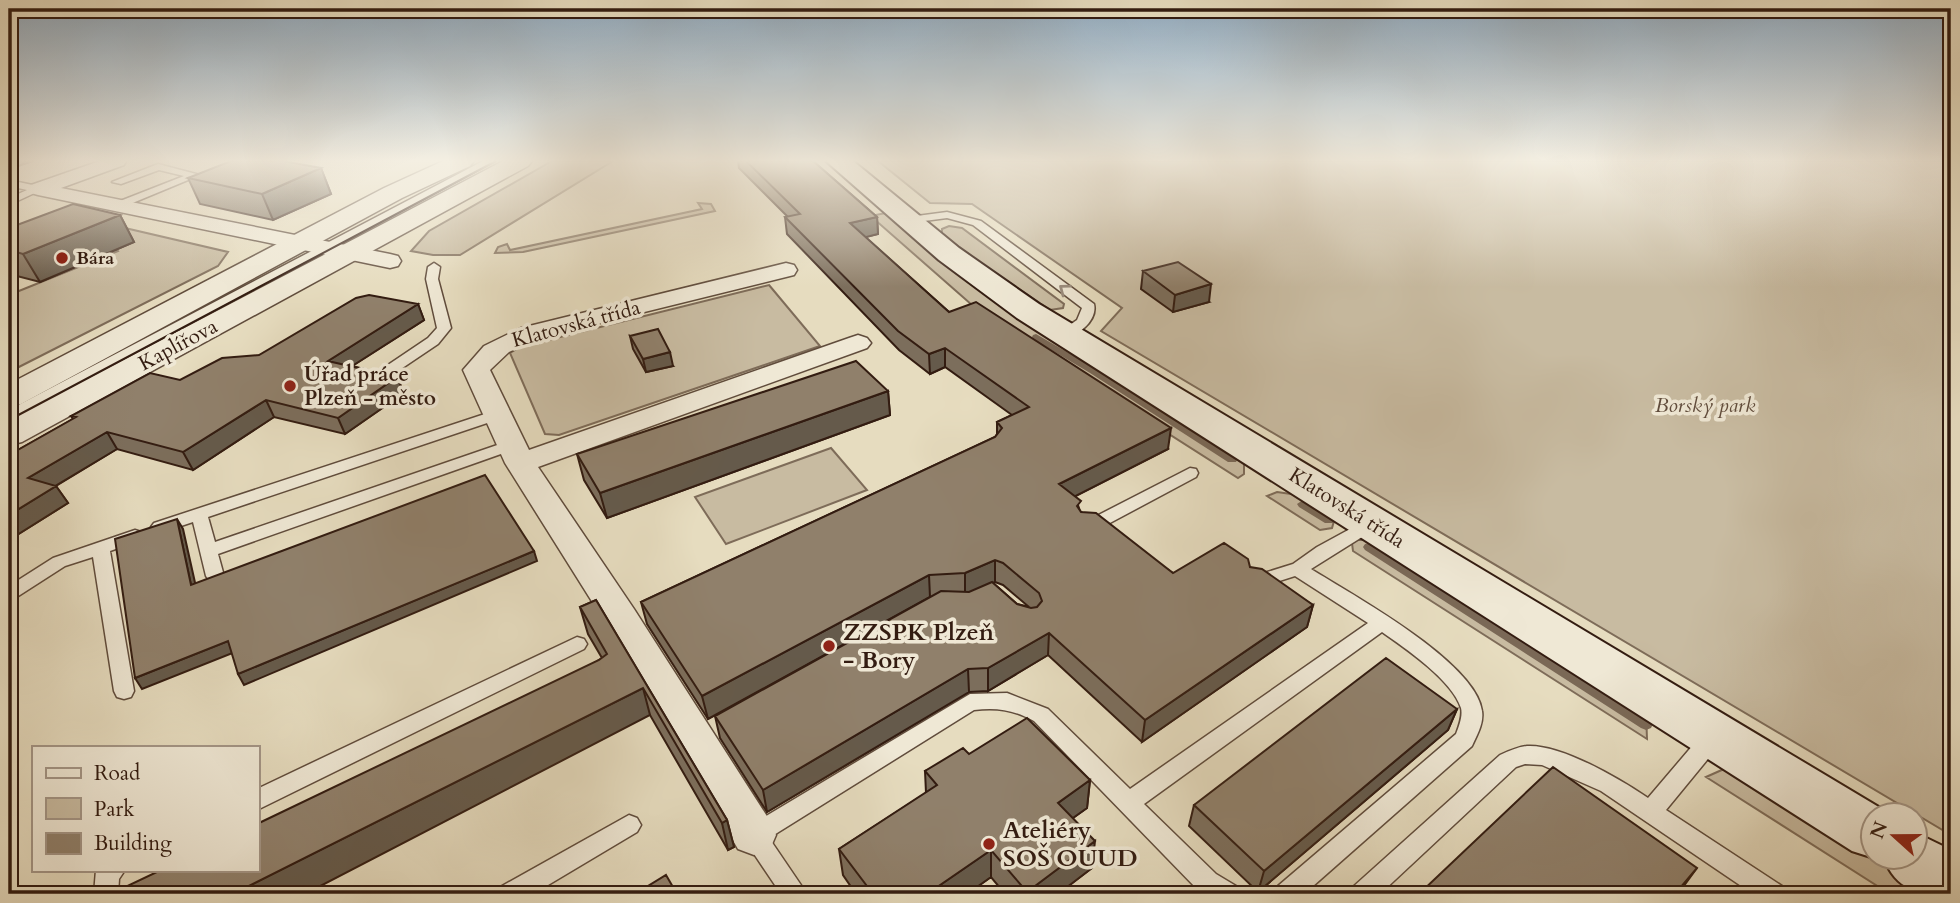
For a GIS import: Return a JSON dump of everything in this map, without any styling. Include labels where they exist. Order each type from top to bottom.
[{"type":"main road","name":"Klatovská třída","points":[[889,203],[1001,293],[1858,823]]},
{"type":"main road","points":[[1928,867],[1951,881]]},
{"type":"street","points":[[101,203],[390,261]]},
{"type":"street","name":"Kaplířova","points":[[9,435],[198,335],[323,248],[395,203]]},
{"type":"street","name":"Kaplířova","points":[[9,397],[323,248],[425,203]]},
{"type":"street","points":[[86,217],[114,206]]},
{"type":"street","name":"Klatovská třída","points":[[754,835],[633,613],[510,441],[476,370],[482,361],[505,342],[530,333],[786,270]]},
{"type":"street","points":[[510,441],[858,343]]},
{"type":"lane","points":[[114,206],[121,203]]},
{"type":"lane","name":"Kaplířova","points":[[9,416],[409,203]]},
{"type":"lane","points":[[909,220],[947,215],[977,223],[1088,307],[1088,316],[1066,334]]},
{"type":"lane","points":[[381,376],[433,341],[444,328],[432,279],[434,267]]},
{"type":"lane","points":[[9,595],[59,562],[199,514],[510,441]]},
{"type":"lane","points":[[209,551],[510,441]]},
{"type":"lane","points":[[1087,528],[1190,473]]},
{"type":"lane","points":[[199,514],[215,576]]},
{"type":"lane","points":[[1254,583],[1298,569],[1372,523]]},
{"type":"lane","points":[[100,547],[124,691]]},
{"type":"lane","points":[[1287,894],[1464,740],[1471,723],[1471,706],[1432,658],[1298,569]]},
{"type":"lane","points":[[1128,803],[1380,624]]},
{"type":"lane","points":[[259,799],[577,644]]},
{"type":"lane","points":[[795,894],[754,835],[971,702],[999,698],[1021,703],[1041,715],[1207,883],[1227,894]]},
{"type":"lane","points":[[1650,812],[1714,735]]},
{"type":"lane","points":[[1363,894],[1508,761],[1524,755],[1544,756],[1609,784],[1773,894]]},
{"type":"lane","points":[[511,894],[629,825]]},
{"type":"lane","points":[[106,894],[109,872]]},
{"type":"green space","points":[[478,203],[544,203],[460,255],[433,255],[411,251],[429,231]]},
{"type":"green space","points":[[698,203],[711,204],[715,211],[523,252],[495,253],[498,247],[507,244],[510,250],[702,209]]},
{"type":"green space","name":"Borský park","points":[[936,203],[1951,203],[1951,835],[1928,821],[1928,802],[1895,802],[1101,331],[1122,308],[972,204]]},
{"type":"green space","points":[[886,213],[936,256],[999,303],[1244,460],[1244,474],[1238,478],[998,325],[874,219],[875,215]]},
{"type":"green space","points":[[95,221],[228,252],[218,266],[9,372],[9,303],[15,300],[9,298],[9,295],[118,251]]},
{"type":"green space","points":[[949,226],[962,228],[1064,304],[1063,308],[1050,310],[964,252],[942,233],[942,229]]},
{"type":"green space","points":[[769,285],[820,346],[559,435],[545,434],[510,353],[520,347]]},
{"type":"green space","points":[[831,448],[867,490],[726,544],[695,497]]},
{"type":"green space","points":[[1277,492],[1305,496],[1334,521],[1332,528],[1320,530],[1267,496]]},
{"type":"green space","points":[[1355,540],[1366,540],[1646,711],[1647,739],[1353,551],[1352,543]]},
{"type":"green space","points":[[1733,765],[1858,849],[1858,872],[1903,872],[1938,894],[1890,894],[1706,777]]},
{"type":"building","points":[[789,203],[861,203],[877,217],[850,223],[949,312],[976,302],[1171,428],[1059,484],[1081,501],[1077,506],[1081,512],[1096,513],[1173,573],[1224,543],[1248,559],[1250,567],[1262,569],[1313,605],[1145,720],[1049,633],[988,668],[968,669],[763,790],[715,716],[941,591],[969,592],[992,582],[1017,604],[1031,608],[1037,607],[1042,601],[1039,593],[1003,563],[995,560],[965,573],[929,575],[702,696],[641,602],[995,437],[1002,428],[997,422],[1029,407],[945,348],[929,354],[898,331],[785,217],[800,214]]},
{"type":"building","points":[[73,204],[120,215],[23,254],[9,250],[9,228]]},
{"type":"building","points":[[1178,262],[1211,284],[1175,295],[1143,271]]},
{"type":"building","points":[[369,295],[418,304],[328,361],[397,377],[338,418],[266,400],[183,452],[107,432],[28,478],[56,486],[9,515],[9,455],[76,417],[71,416],[150,373],[180,380],[222,358],[259,355],[356,298]]},
{"type":"building","points":[[658,329],[670,352],[643,359],[630,336]]},
{"type":"building","points":[[856,361],[888,391],[600,493],[577,454]]},
{"type":"building","points":[[485,475],[534,551],[238,674],[228,641],[135,678],[115,539],[177,519],[191,585]]},
{"type":"building","points":[[596,600],[727,820],[722,823],[643,688],[233,894],[124,894],[123,888],[157,872],[259,872],[259,823],[599,660],[607,654],[580,607]]},
{"type":"building","points":[[1386,658],[1457,709],[1264,871],[1194,805]]},
{"type":"building","points":[[1027,718],[1090,780],[1058,803],[1095,841],[1027,892],[991,850],[927,894],[873,894],[839,849],[937,785],[925,771],[963,748],[969,754]]},
{"type":"building","points":[[1553,767],[1697,868],[1675,894],[1419,894]]},
{"type":"building","points":[[666,875],[677,894],[635,894]]},
{"type":"waterway","points":[[1036,337],[1232,460]]},
{"type":"waterway","points":[[1303,504],[1329,520]]},
{"type":"waterway","points":[[1369,547],[1646,724]]},
{"type":"tram line","points":[[9,420],[417,203]]},
{"type":"place","name":"Bára","points":[[62,258]]},
{"type":"place","name":"Úřad práce Plzeň - město","points":[[290,386]]},
{"type":"place","name":"ZZSPK Plzeň - Bory","points":[[829,646]]},
{"type":"place","name":"Ateliéry SOŠ OUUD","points":[[989,844]]}]
